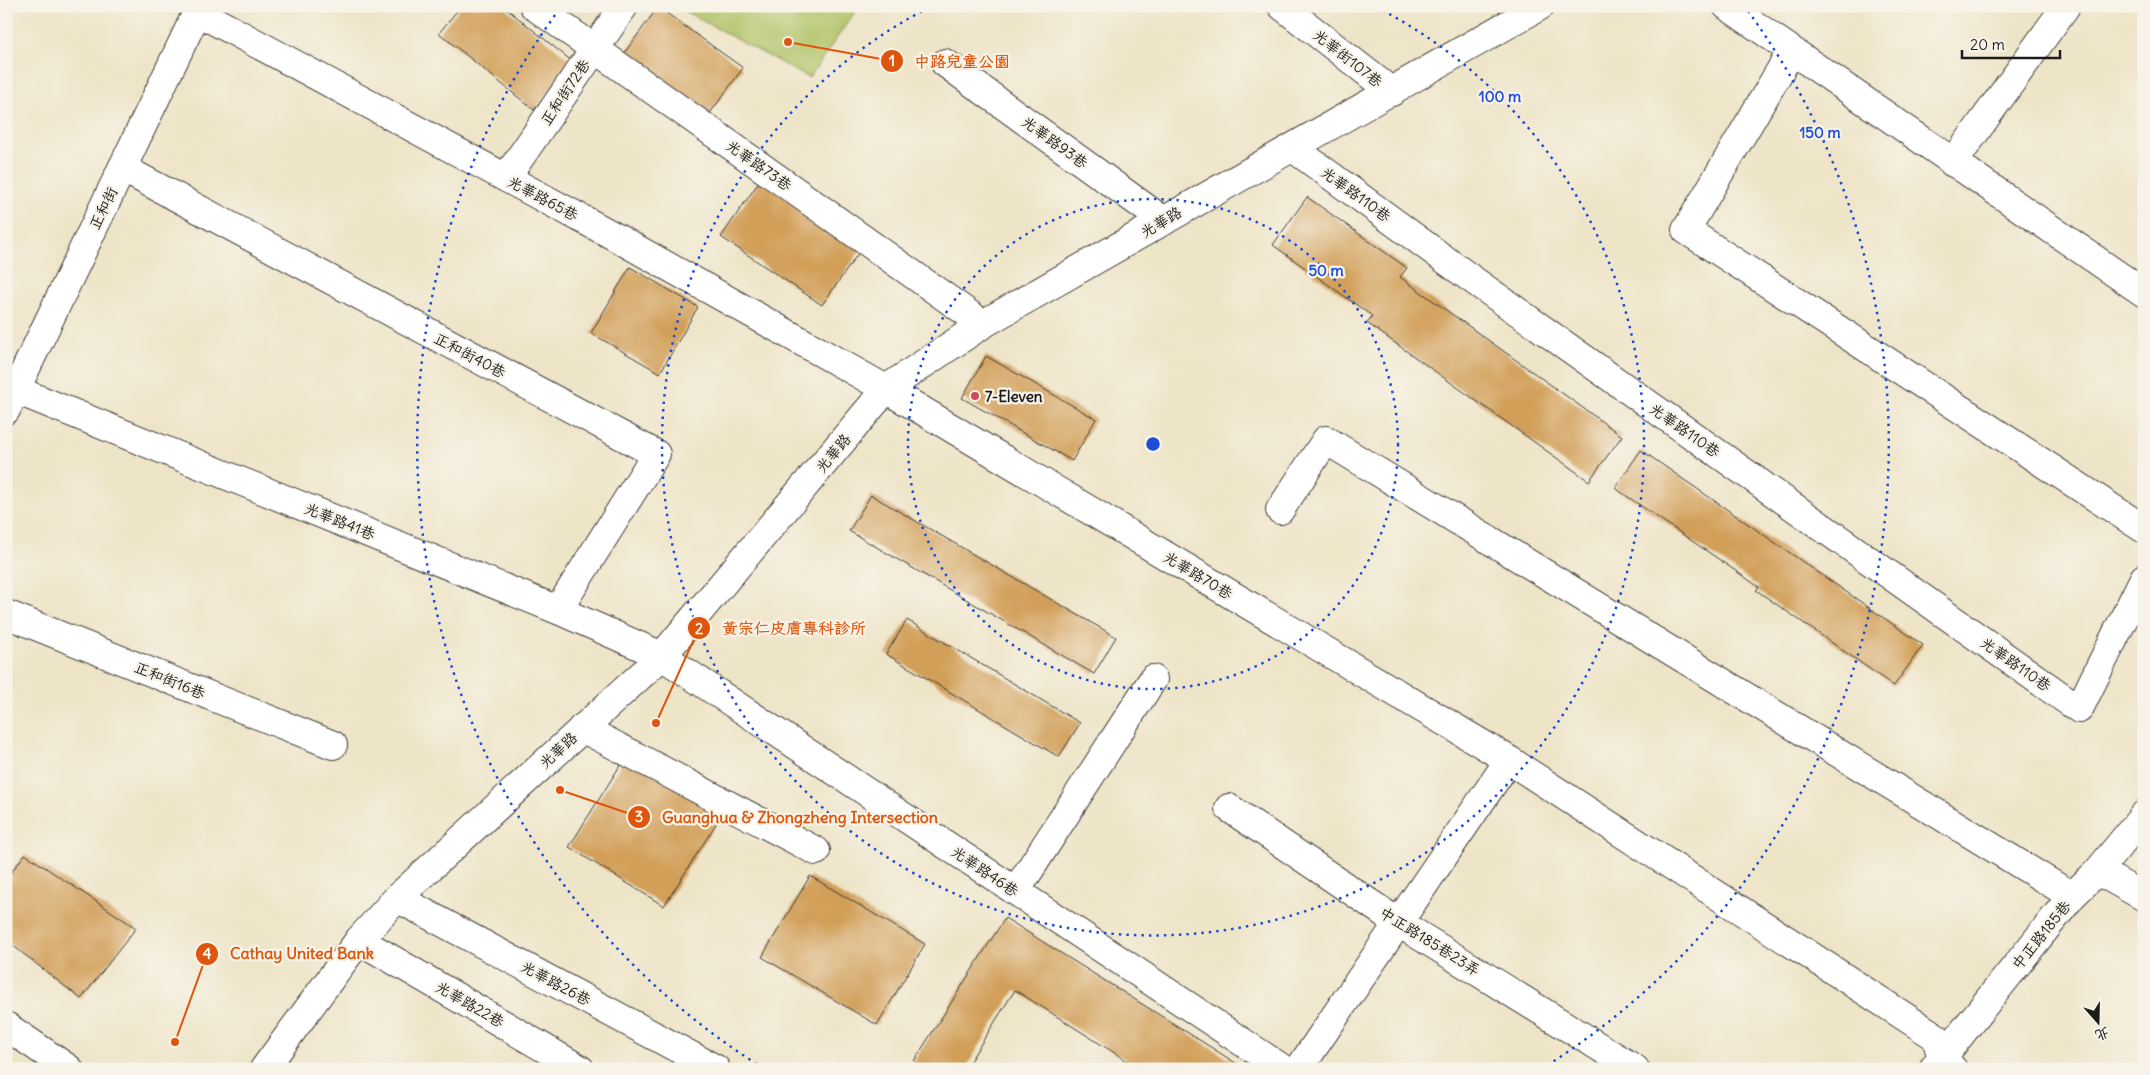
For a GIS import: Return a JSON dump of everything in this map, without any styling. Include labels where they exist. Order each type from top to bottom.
[{"type":"street","name":"光華路73巷","points":[[534,6],[983,324]]},
{"type":"street","name":"正和街72巷","points":[[506,178],[624,6]]},
{"type":"street","name":"光華街107巷","points":[[1282,6],[1392,92]]},
{"type":"street","points":[[1727,6],[1791,52],[2144,293]]},
{"type":"street","points":[[1953,163],[2066,6]]},
{"type":"street","name":"光華路","points":[[264,1069],[359,940],[397,898],[662,656],[886,389],[983,324],[1392,92],[1534,8]]},
{"type":"street","name":"正和街","points":[[11,400],[199,9]]},
{"type":"street","name":"光華路65巷","points":[[199,9],[612,235],[886,389]]},
{"type":"street","points":[[1791,52],[1686,230],[2144,529]]},
{"type":"street","name":"光華路93巷","points":[[945,63],[1164,221]]},
{"type":"street","name":"光華路110巷","points":[[1293,148],[1474,281],[2079,709],[2144,578]]},
{"type":"street","name":"正和街40巷","points":[[122,168],[656,454],[558,610]]},
{"type":"street","name":"光華路70巷","points":[[886,389],[1510,760],[1936,1037],[1943,1065]]},
{"type":"street","name":"光華路41巷","points":[[11,400],[558,610],[662,656]]},
{"type":"street","points":[[1280,510],[1326,440],[2072,896]]},
{"type":"street","name":"正和街16巷","points":[[6,614],[333,745]]},
{"type":"street","name":"光華路46巷","points":[[662,656],[1283,1069]]},
{"type":"street","points":[[1016,891],[1154,679]]},
{"type":"street","points":[[582,728],[816,851]]},
{"type":"street","points":[[1299,1069],[1510,760]]},
{"type":"street","name":"中正路185巷23弄","points":[[1229,808],[1399,923],[1635,1069]]},
{"type":"street","name":"中正路185巷","points":[[1943,1065],[2072,896],[2098,871],[2144,814]]},
{"type":"street","points":[[2098,871],[2144,897]]},
{"type":"street","name":"光華路26巷","points":[[397,898],[716,1069]]},
{"type":"street","name":"光華路22巷","points":[[359,940],[580,1069]]},
{"type":"street","points":[[6,1026],[69,1069]]},
{"type":"green space","points":[[675,6],[859,6],[809,78]]},
{"type":"building","points":[[461,6],[503,6],[573,62],[534,110],[439,33]]},
{"type":"building","points":[[658,7],[743,68],[708,116],[623,55]]},
{"type":"building","points":[[761,179],[862,248],[822,305],[721,237]]},
{"type":"building","points":[[1307,197],[1407,268],[1400,277],[1622,436],[1589,481],[1367,323],[1372,316],[1273,245]]},
{"type":"building","points":[[630,267],[698,307],[660,373],[591,333]]},
{"type":"building","points":[[986,356],[1096,419],[1072,461],[962,398]]},
{"type":"building","points":[[1641,450],[1923,645],[1894,686],[1756,590],[1759,587],[1615,488]]},
{"type":"building","points":[[871,495],[1116,637],[1094,674],[849,531]]},
{"type":"building","points":[[907,620],[1080,723],[1059,757],[886,654]]},
{"type":"building","points":[[626,756],[721,816],[664,906],[569,847]]},
{"type":"building","points":[[25,854],[136,928],[81,999],[6,940],[6,879]]},
{"type":"building","points":[[810,876],[925,944],[877,1025],[762,957]]},
{"type":"building","points":[[1005,918],[1245,1069],[1140,1069],[1015,990],[965,1069],[926,1069],[914,1061]]},
{"type":"place","name":"中路兒童公園","points":[[788,42]]},
{"type":"place","name":"7-Eleven","points":[[975,396]]},
{"type":"place","name":"黃宗仁皮膚專科診所","points":[[656,723]]},
{"type":"place","name":"Guanghua & Zhongzheng Intersection","points":[[560,790]]},
{"type":"place","name":"Cathay United Bank","points":[[175,1042]]}]
